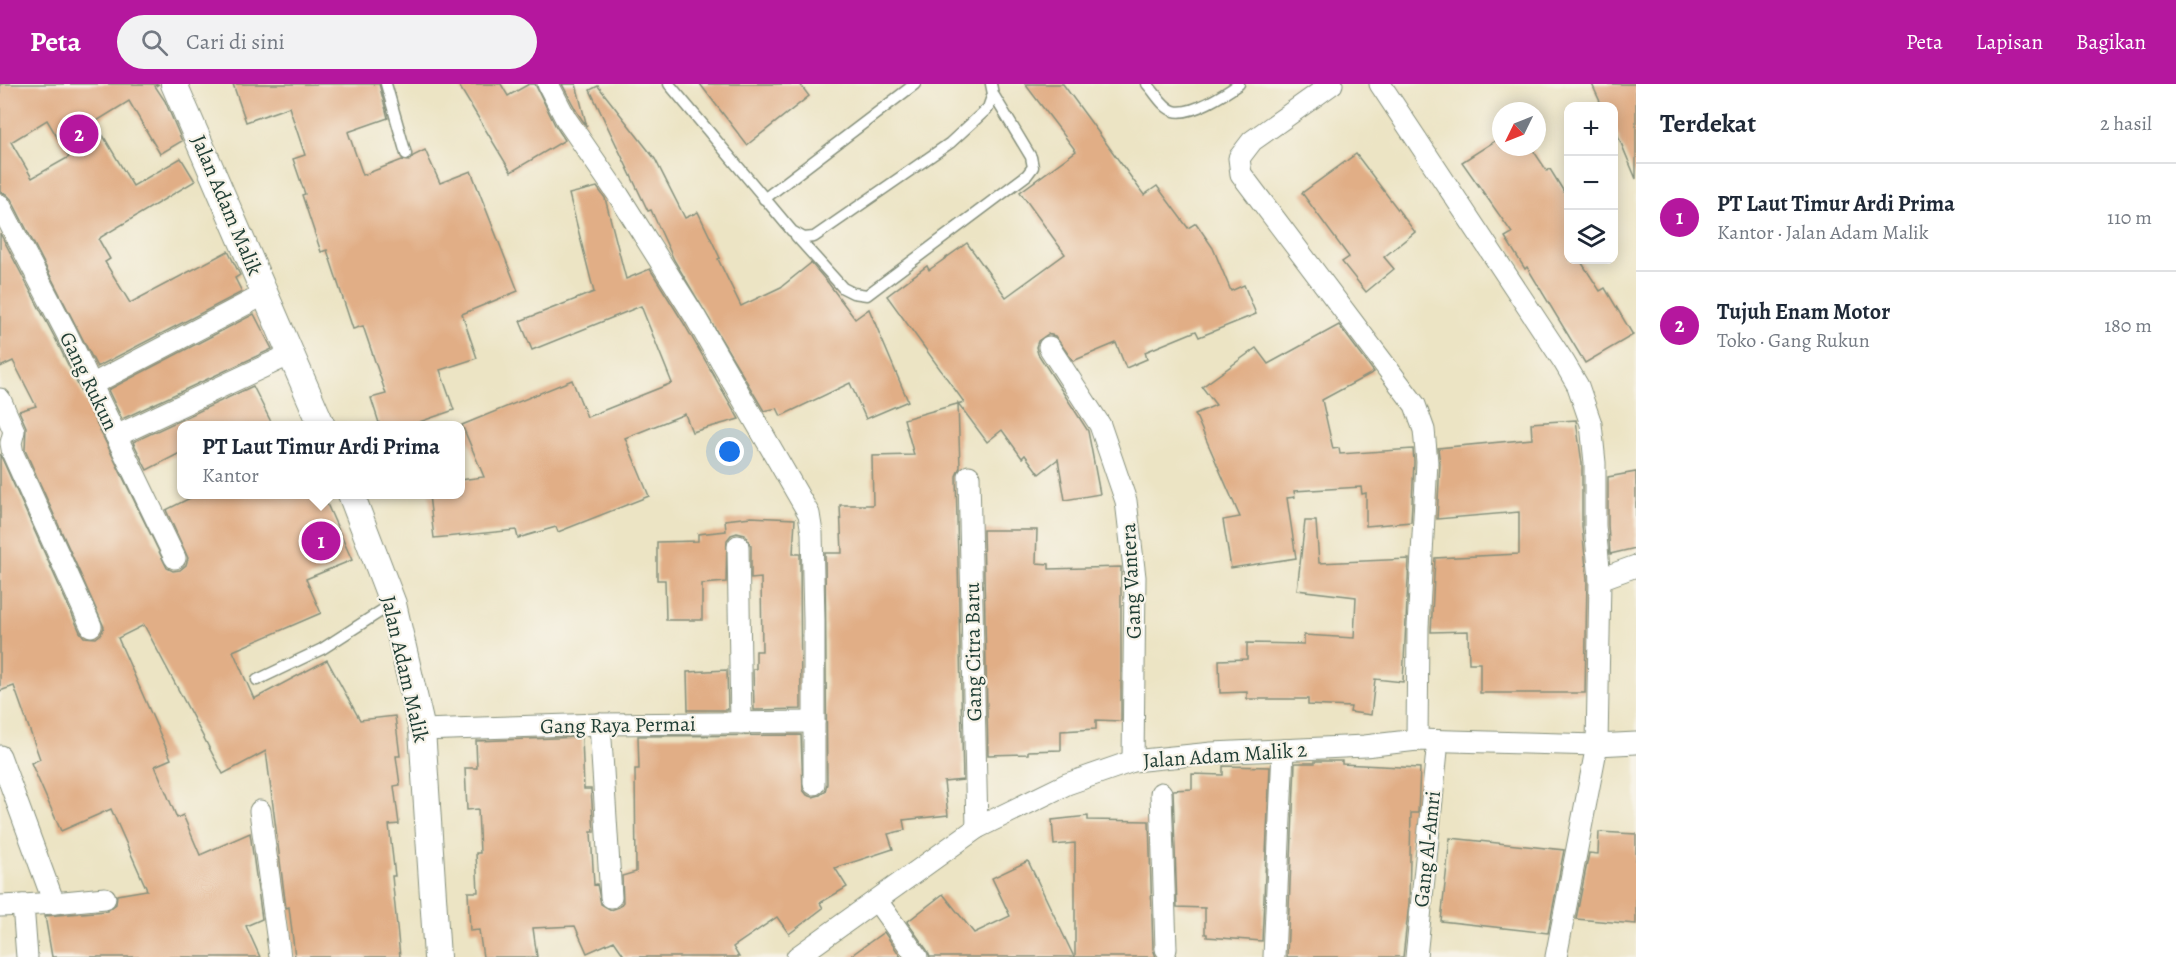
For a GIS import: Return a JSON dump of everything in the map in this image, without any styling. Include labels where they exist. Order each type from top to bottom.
[{"type":"street","name":"Jalan Adam Malik","points":[[174,84],[320,421]]},
{"type":"street","points":[[548,84],[566,118],[619,196],[694,315],[809,514],[812,533],[814,620],[814,784]]},
{"type":"street","name":"Gang Al-Amri","points":[[1332,84],[1252,141],[1239,158],[1241,174],[1415,405],[1424,430],[1427,462],[1418,627],[1428,741],[1416,957]]},
{"type":"street","points":[[1380,84],[1547,336],[1578,386],[1591,424],[1595,463],[1595,526],[1599,579],[1597,745],[1556,957]]},
{"type":"street","name":"Gang Rukun","points":[[0,206],[19,239],[175,558]]},
{"type":"street","points":[[91,385],[265,294]]},
{"type":"street","name":"Gang Vantera","points":[[1049,347],[1100,425],[1126,501],[1135,577],[1133,761]]},
{"type":"street","points":[[116,436],[291,354]]},
{"type":"street","points":[[0,399],[14,431],[11,442],[13,454],[92,626]]},
{"type":"street","name":"Gang Citra Baru","points":[[969,476],[978,828]]},
{"type":"street","name":"Jalan Adam Malik","points":[[353,499],[393,604],[422,730],[436,957]]},
{"type":"street","points":[[738,546],[741,723]]},
{"type":"street","points":[[1599,579],[1636,566]]},
{"type":"street","name":"Gang Raya Permai","points":[[422,730],[600,724],[814,722]]},
{"type":"street","points":[[600,724],[611,897]]},
{"type":"street","name":"Jalan Adam Malik 2","points":[[797,957],[978,828],[1067,784],[1133,761],[1212,753],[1428,741],[1597,745],[1636,743]]},
{"type":"street","points":[[1274,957],[1283,750]]},
{"type":"street","points":[[0,756],[54,903]]},
{"type":"street","points":[[1160,758],[1166,949]]},
{"type":"street","points":[[260,811],[280,957]]},
{"type":"street","points":[[0,906],[105,898]]},
{"type":"street","points":[[877,901],[917,957]]},
{"type":"street","points":[[22,905],[27,957]]},
{"type":"lane","points":[[386,84],[406,154]]},
{"type":"lane","points":[[669,84],[764,199],[843,288],[853,293],[867,295],[1027,175],[1033,167],[1031,157],[992,89]]},
{"type":"lane","points":[[764,199],[915,84]]},
{"type":"lane","points":[[1147,84],[1164,105],[1174,111],[1197,108],[1239,84]]},
{"type":"lane","points":[[792,231],[804,238],[813,237],[950,143],[988,108],[992,89]]},
{"type":"lane","points":[[258,680],[322,649],[393,604]]},
{"type":"building","points":[[0,84],[159,84],[155,86],[165,101],[182,141],[160,154],[129,101],[95,122],[133,186],[181,158],[195,181],[101,237],[99,240],[110,259],[105,262],[130,303],[228,251],[240,275],[235,278],[242,292],[97,367],[11,199],[0,192]],"holes":[[[47,120],[69,157],[32,178],[11,142]]]},
{"type":"building","points":[[233,84],[379,84],[388,118],[348,132],[363,175],[402,160],[409,161],[413,156],[425,150],[440,183],[471,171],[518,291],[462,314],[477,358],[440,370],[454,410],[422,421],[378,421],[371,398],[386,394],[363,326],[353,329],[327,250],[321,252],[293,159],[305,155],[289,107],[246,122]]},
{"type":"building","points":[[458,84],[501,84],[508,96],[529,84],[535,84],[565,140],[511,172]]},
{"type":"building","points":[[562,84],[576,84],[587,127],[577,112]]},
{"type":"building","points":[[700,84],[800,84],[809,96],[747,145]]},
{"type":"building","points":[[1025,84],[1063,84],[1144,195],[1157,186],[1188,228],[1196,223],[1213,248],[1231,291],[1244,285],[1256,314],[1199,337],[1196,331],[1145,352],[1147,359],[1126,368],[1116,343],[1073,361],[1055,336],[1048,334],[1038,341],[1036,347],[1038,354],[1088,431],[1100,494],[1065,500],[1058,459],[1039,474],[1025,455],[1022,458],[1002,430],[987,442],[958,404],[964,402],[887,296],[927,266],[929,270],[967,243],[1006,297],[1065,254],[1020,192],[1076,151]]},
{"type":"building","points":[[1592,84],[1636,84],[1636,179],[1618,136],[1618,102],[1600,102]]},
{"type":"building","points":[[598,86],[655,159],[685,218],[698,212],[741,306],[781,287],[811,263],[855,319],[869,309],[908,401],[866,419],[850,383],[781,416],[777,408],[764,411],[674,260],[651,210],[648,211],[590,90]]},
{"type":"building","points":[[1492,143],[1492,156],[1537,156],[1547,171],[1550,169],[1564,192],[1564,264],[1583,264],[1600,291],[1605,288],[1633,335],[1585,363],[1527,267],[1525,269],[1505,237],[1512,233],[1462,162]]},
{"type":"building","points":[[1356,154],[1415,232],[1384,257],[1394,269],[1366,292],[1342,262],[1349,257],[1302,193]]},
{"type":"building","points":[[597,187],[605,198],[626,279],[650,269],[739,419],[692,432],[685,414],[625,438],[649,496],[558,532],[556,527],[518,538],[516,530],[434,538],[429,499],[465,499],[465,479],[484,477],[465,432],[465,424],[572,380],[587,417],[672,383],[641,306],[532,350],[520,321],[594,292],[569,194]]},
{"type":"building","points":[[0,233],[56,340],[167,568],[173,571],[180,570],[186,565],[188,558],[166,510],[188,499],[325,499],[352,560],[306,579],[321,613],[233,651],[254,699],[327,660],[360,720],[395,716],[400,756],[396,756],[400,785],[394,786],[399,824],[389,825],[400,957],[295,957],[289,907],[286,908],[266,751],[223,774],[144,625],[118,638],[171,759],[155,766],[177,818],[183,815],[200,855],[250,833],[262,919],[246,926],[260,957],[52,957],[45,916],[107,911],[116,904],[117,895],[147,890],[111,809],[61,831],[31,763],[40,759],[14,686],[0,691],[0,454],[80,632],[84,637],[96,638],[104,627],[25,450],[26,427],[19,411],[36,406],[13,361],[0,367]]},
{"type":"building","points":[[254,314],[272,349],[122,419],[108,390]]},
{"type":"building","points":[[1339,325],[1374,372],[1322,400],[1333,449],[1339,448],[1340,454],[1413,449],[1411,522],[1366,526],[1366,493],[1362,494],[1361,487],[1294,491],[1295,497],[1287,498],[1296,558],[1231,568],[1223,520],[1240,517],[1195,414],[1216,405],[1202,387],[1256,348],[1268,364]]},
{"type":"building","points":[[253,386],[270,421],[178,421]]},
{"type":"building","points":[[958,404],[960,467],[956,476],[963,780],[944,782],[948,815],[903,820],[905,830],[888,834],[893,849],[835,868],[847,887],[820,903],[823,908],[789,934],[777,917],[733,947],[739,957],[625,957],[614,941],[587,953],[575,926],[533,928],[537,957],[483,957],[479,930],[470,931],[468,892],[478,892],[476,853],[480,853],[478,809],[467,810],[465,768],[477,768],[476,741],[582,737],[584,789],[591,789],[594,885],[597,884],[601,904],[611,910],[619,907],[623,902],[622,876],[636,872],[635,769],[639,769],[638,736],[801,735],[803,790],[807,795],[813,797],[825,791],[827,784],[825,553],[842,553],[840,505],[873,505],[872,456],[914,455],[904,419]]},
{"type":"building","points":[[1576,420],[1582,464],[1582,526],[1587,579],[1585,693],[1480,693],[1480,663],[1469,663],[1468,631],[1431,632],[1435,558],[1519,554],[1519,512],[1437,519],[1440,463],[1438,448],[1532,439],[1531,423]]},
{"type":"building","points":[[177,421],[177,455],[147,470],[133,442]]},
{"type":"building","points":[[1636,472],[1636,548],[1610,554],[1608,477]]},
{"type":"building","points":[[751,517],[795,519],[793,554],[800,554],[801,709],[754,710],[753,669],[756,669],[756,651],[762,651],[761,578],[751,579],[751,546],[745,535],[737,533],[731,535],[727,540],[726,582],[702,584],[702,620],[666,620],[665,580],[657,580],[657,542],[698,541],[698,534],[726,531],[725,520]]},
{"type":"building","points":[[1305,521],[1316,521],[1319,563],[1409,559],[1403,682],[1375,679],[1371,715],[1350,712],[1351,707],[1308,705],[1308,699],[1247,699],[1247,692],[1220,693],[1219,660],[1247,659],[1247,643],[1304,644],[1304,635],[1354,638],[1356,597],[1297,590]]},
{"type":"building","points":[[983,530],[1037,530],[1036,563],[1049,564],[1049,569],[1121,567],[1121,721],[1096,720],[1096,729],[1061,731],[1061,750],[988,755]]},
{"type":"building","points":[[727,670],[728,710],[688,710],[687,672]]},
{"type":"building","points":[[1315,761],[1420,768],[1418,813],[1411,813],[1409,903],[1403,957],[1287,957],[1295,763],[1315,763]]},
{"type":"building","points":[[1223,766],[1270,767],[1262,941],[1207,937],[1205,908],[1177,907],[1173,790],[1192,789],[1192,774],[1223,775]]},
{"type":"building","points":[[1088,816],[1088,820],[1149,821],[1153,949],[1156,957],[1075,957],[1075,843],[1054,845],[1052,820]]},
{"type":"building","points":[[1599,832],[1636,834],[1636,924],[1576,919],[1589,853],[1598,854]]},
{"type":"building","points":[[1450,838],[1564,850],[1548,933],[1441,921]]},
{"type":"building","points":[[1028,861],[1074,957],[930,957],[907,922],[943,894],[974,933],[1010,916],[992,878]]},
{"type":"building","points":[[884,932],[901,957],[849,957]]},
{"type":"place","name":"Tujuh Enam Motor","points":[[79,134]]},
{"type":"place","name":"PT Laut Timur Ardi Prima","points":[[321,541]]}]
